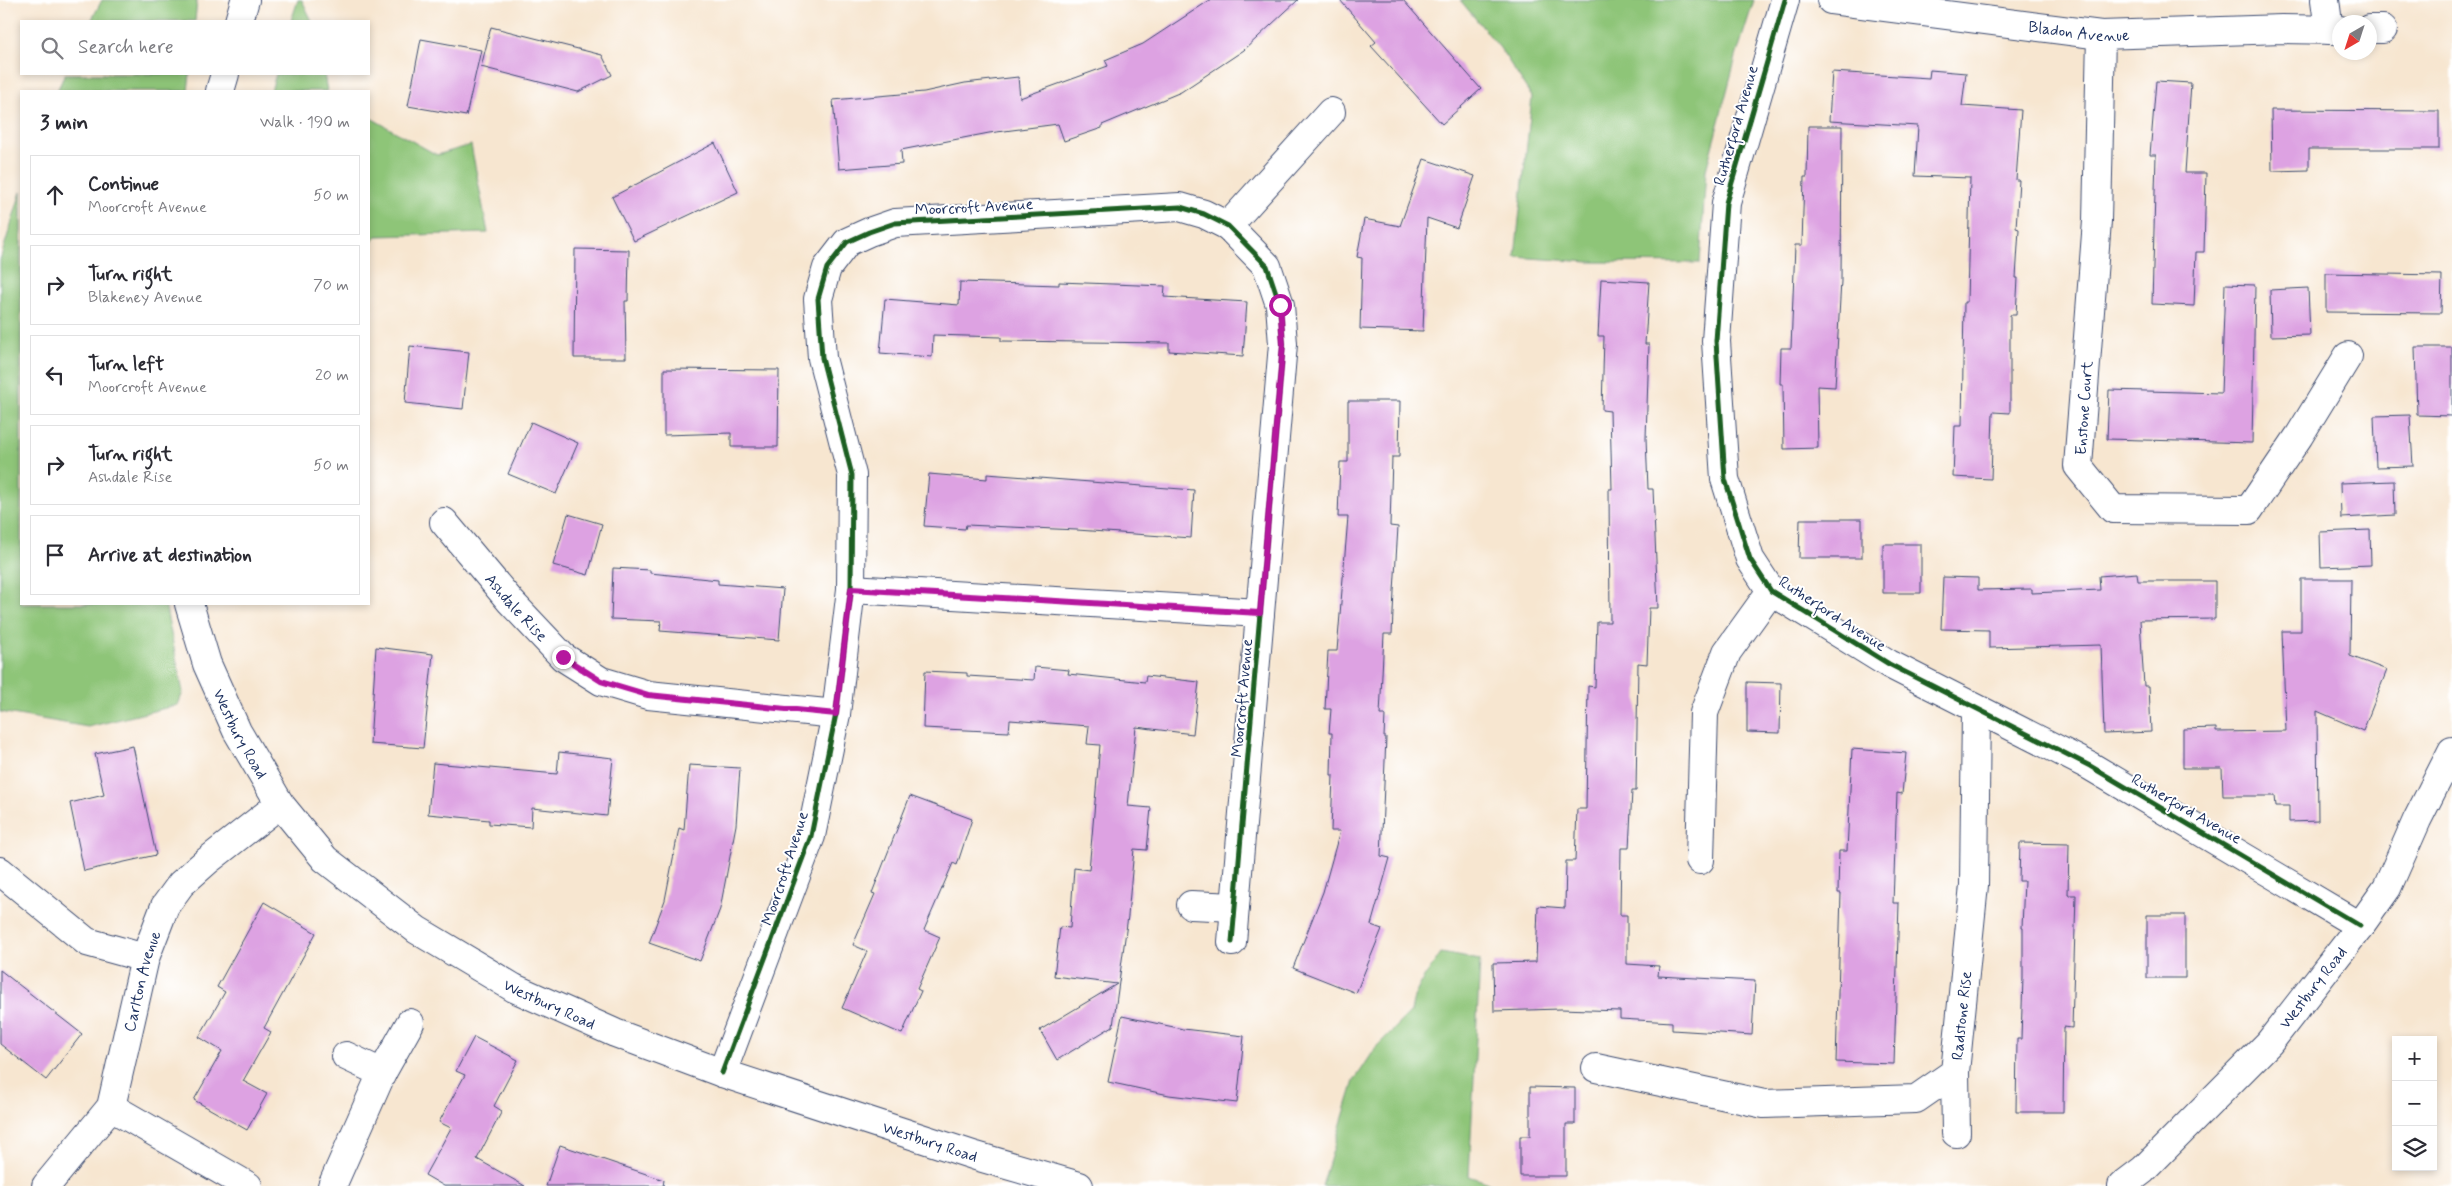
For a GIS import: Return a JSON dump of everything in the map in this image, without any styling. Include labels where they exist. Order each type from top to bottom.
[{"type":"street","points":[[239,20],[245,0]]},
{"type":"street","name":"Rutherford Avenue","points":[[1785,0],[1726,203],[1716,341],[1725,479],[1750,559],[1771,591],[1889,664],[2090,766],[2360,926]]},
{"type":"street","name":"Bladon Avenue","points":[[1831,0],[2101,35],[2282,29],[2332,30]]},
{"type":"street","name":"Bladon Avenue","points":[[2325,0],[2332,23]]},
{"type":"street","name":"Enstone Court","points":[[2101,35],[2097,221],[2078,466],[2113,509],[2249,510],[2299,436],[2348,356]]},
{"type":"street","points":[[220,90],[225,75]]},
{"type":"street","points":[[1228,226],[1332,112]]},
{"type":"street","name":"Moorcroft Avenue","points":[[722,1073],[811,836],[836,714],[851,589],[852,475],[822,358],[818,299],[827,268],[847,242],[895,223],[1180,207],[1204,214],[1228,226],[1267,266],[1280,305],[1283,344],[1232,942]]},
{"type":"street","name":"Ashdale Rise","points":[[444,522],[512,602],[563,657],[601,681],[648,695],[836,714]]},
{"type":"street","points":[[851,589],[1260,613]]},
{"type":"street","name":"Rutherford Avenue","points":[[1700,860],[1704,713],[1727,652],[1771,591]]},
{"type":"street","name":"Westbury Road","points":[[190,605],[207,664],[237,731],[280,804],[325,860],[417,930],[514,988],[616,1033],[722,1073],[976,1156],[1078,1186]]},
{"type":"street","name":"Radstone Rise","points":[[1596,1068],[1764,1104],[1916,1100],[1955,1072],[1974,885],[1976,709]]},
{"type":"street","name":"Westbury Road","points":[[2122,1186],[2143,1170],[2269,1043],[2360,926],[2387,888],[2417,820],[2452,751]]},
{"type":"street","name":"Carlton Avenue","points":[[46,1186],[111,1107],[146,958],[165,906],[181,884],[207,861],[280,804]]},
{"type":"street","points":[[0,870],[88,942],[146,958]]},
{"type":"street","points":[[1191,905],[1235,907]]},
{"type":"street","points":[[332,1186],[382,1073],[410,1023]]},
{"type":"street","points":[[346,1056],[382,1073]]},
{"type":"street","points":[[1955,1072],[1956,1133]]},
{"type":"street","points":[[111,1107],[248,1186]]},
{"type":"green space","points":[[102,0],[197,0],[195,20],[92,20]]},
{"type":"green space","points":[[298,0],[302,0],[312,20],[291,20]]},
{"type":"green space","points":[[1460,0],[1754,0],[1736,57],[1706,170],[1700,263],[1589,262],[1515,257],[1532,97],[1500,48]]},
{"type":"green space","points":[[65,75],[190,75],[188,90],[57,90]]},
{"type":"green space","points":[[276,75],[324,75],[327,90],[271,90]]},
{"type":"green space","points":[[370,118],[437,155],[471,145],[488,233],[376,236],[370,245]]},
{"type":"green space","points":[[20,195],[20,605],[165,605],[183,692],[178,705],[88,727],[0,712],[0,260]]},
{"type":"green space","points":[[1441,953],[1480,960],[1469,1176],[1498,1186],[1322,1186],[1354,1081],[1377,1046],[1411,1012],[1414,997],[1423,979]]},
{"type":"building","points":[[1210,0],[1298,0],[1244,50],[1181,92],[1102,125],[1102,128],[1064,141],[1058,124],[989,133],[901,150],[902,164],[839,169],[833,100],[924,92],[965,83],[1018,77],[1020,98],[1108,66],[1105,60],[1143,44]]},
{"type":"building","points":[[1340,0],[1403,0],[1481,89],[1442,124],[1371,46],[1376,42]]},
{"type":"building","points":[[491,27],[602,55],[612,75],[578,92],[481,67]]},
{"type":"building","points":[[421,39],[481,50],[466,116],[408,106]]},
{"type":"building","points":[[1930,70],[1966,73],[1962,106],[2021,110],[2016,180],[2019,180],[2016,228],[2019,229],[2016,278],[2018,278],[2016,315],[2010,315],[2010,413],[1993,412],[1991,479],[1953,477],[1955,426],[1962,426],[1964,302],[1967,302],[1970,178],[1915,176],[1918,126],[1829,121],[1832,72],[1929,78]]},
{"type":"building","points":[[2156,81],[2191,83],[2185,173],[2206,173],[2204,252],[2196,252],[2194,306],[2152,304],[2156,155],[2150,155]]},
{"type":"building","points":[[2271,110],[2439,111],[2439,149],[2309,149],[2309,170],[2272,171]]},
{"type":"building","points":[[1808,126],[1842,126],[1841,281],[1835,387],[1817,386],[1818,448],[1784,449],[1783,384],[1780,384],[1781,348],[1791,348],[1795,245],[1802,245],[1804,177],[1807,177]]},
{"type":"building","points":[[715,143],[738,192],[634,241],[612,197]]},
{"type":"building","points":[[1424,159],[1475,176],[1457,228],[1427,218],[1423,331],[1360,329],[1362,258],[1357,257],[1364,219],[1400,226]]},
{"type":"building","points":[[575,249],[629,250],[628,301],[625,301],[626,358],[574,358]]},
{"type":"building","points":[[2326,273],[2442,275],[2441,313],[2326,312]]},
{"type":"building","points":[[1601,279],[1649,282],[1645,344],[1649,344],[1646,438],[1648,489],[1653,489],[1658,608],[1649,608],[1647,664],[1638,663],[1636,791],[1632,791],[1629,848],[1621,848],[1620,915],[1627,915],[1627,964],[1659,966],[1658,976],[1755,981],[1752,1035],[1672,1030],[1672,1022],[1620,1019],[1620,1011],[1561,1009],[1494,1011],[1493,963],[1536,962],[1538,906],[1565,908],[1566,861],[1575,861],[1577,809],[1586,809],[1588,686],[1595,687],[1597,622],[1610,622],[1609,489],[1612,489],[1610,411],[1602,410],[1604,336],[1598,336]]},
{"type":"building","points":[[960,282],[1059,285],[1059,282],[1165,286],[1164,297],[1247,302],[1243,356],[1169,351],[1169,343],[1001,341],[1001,337],[933,335],[932,357],[880,353],[885,299],[959,305]]},
{"type":"building","points":[[2225,284],[2255,285],[2252,443],[2107,439],[2109,390],[2221,393]]},
{"type":"building","points":[[2308,288],[2310,335],[2271,336],[2270,290]]},
{"type":"building","points":[[410,346],[469,352],[463,409],[405,403]]},
{"type":"building","points":[[2415,347],[2452,347],[2452,416],[2417,415]]},
{"type":"building","points":[[664,369],[779,370],[778,447],[731,447],[731,433],[664,435]]},
{"type":"building","points":[[1348,401],[1400,401],[1399,457],[1392,457],[1390,526],[1398,527],[1392,634],[1384,634],[1380,715],[1385,715],[1384,737],[1386,737],[1381,856],[1390,858],[1371,925],[1382,929],[1356,993],[1293,968],[1323,892],[1340,831],[1331,831],[1333,775],[1331,775],[1332,733],[1329,733],[1331,709],[1325,709],[1328,651],[1337,651],[1348,517],[1338,517],[1340,462],[1348,462]]},
{"type":"building","points":[[2410,415],[2413,466],[2376,467],[2374,416]]},
{"type":"building","points":[[531,422],[578,443],[556,494],[508,474]]},
{"type":"building","points":[[929,474],[987,479],[987,474],[1194,490],[1191,538],[966,525],[965,529],[924,526]]},
{"type":"building","points":[[2394,481],[2395,515],[2341,518],[2340,483]]},
{"type":"building","points":[[568,514],[602,524],[588,575],[553,565]]},
{"type":"building","points":[[1800,519],[1862,519],[1862,558],[1799,558]]},
{"type":"building","points":[[2370,530],[2371,565],[2321,567],[2320,532]]},
{"type":"building","points":[[1883,544],[1921,544],[1921,593],[1883,593]]},
{"type":"building","points":[[613,568],[650,570],[650,573],[718,580],[718,584],[783,589],[779,640],[660,631],[661,621],[611,619]]},
{"type":"building","points":[[2137,573],[2138,581],[2215,581],[2215,619],[2140,620],[2144,686],[2149,686],[2151,732],[2104,734],[2101,645],[1989,648],[1989,630],[1941,629],[1943,577],[1978,578],[1978,590],[2032,589],[2032,593],[2100,590],[2099,576]]},
{"type":"building","points":[[2301,579],[2351,579],[2350,656],[2387,670],[2363,731],[2317,711],[2318,821],[2289,822],[2289,806],[2276,806],[2275,796],[2223,796],[2222,768],[2183,768],[2183,729],[2216,728],[2216,732],[2286,731],[2282,631],[2301,631]]},
{"type":"building","points":[[376,647],[433,654],[423,748],[370,744]]},
{"type":"building","points":[[1035,667],[1069,670],[1068,674],[1145,682],[1146,676],[1199,682],[1193,734],[1136,727],[1128,806],[1151,808],[1147,850],[1134,849],[1128,916],[1113,1026],[1057,1060],[1040,1030],[1117,984],[1054,976],[1060,927],[1070,928],[1074,868],[1089,870],[1100,745],[1087,744],[1089,726],[1010,720],[1009,732],[923,728],[925,671],[967,673],[967,676],[1034,680]]},
{"type":"building","points":[[1747,682],[1781,683],[1780,733],[1747,732]]},
{"type":"building","points":[[133,746],[156,855],[84,871],[70,803],[104,795],[95,754]]},
{"type":"building","points":[[1852,749],[1906,753],[1902,794],[1897,793],[1893,903],[1899,903],[1894,1064],[1836,1062],[1841,893],[1838,893],[1839,851],[1847,851]]},
{"type":"building","points":[[559,752],[613,758],[607,816],[532,808],[531,827],[489,824],[489,820],[428,814],[433,763],[557,774]]},
{"type":"building","points":[[689,765],[740,768],[736,825],[720,909],[700,961],[649,943],[665,900],[679,828],[684,830]]},
{"type":"building","points":[[910,796],[972,819],[957,865],[953,863],[924,930],[940,937],[917,989],[921,991],[902,1034],[842,1008],[867,951],[853,945],[875,894],[872,893]]},
{"type":"building","points":[[2020,843],[2069,844],[2068,895],[2076,895],[2072,1028],[2064,1027],[2063,1112],[2016,1112],[2017,1039],[2021,1039],[2023,977],[2022,928],[2024,881],[2019,881]]},
{"type":"building","points":[[264,902],[316,933],[264,1028],[271,1032],[243,1081],[267,1094],[247,1130],[194,1100],[222,1051],[199,1037],[225,992],[217,987]]},
{"type":"building","points":[[2147,915],[2185,915],[2185,978],[2147,978]]},
{"type":"building","points":[[0,970],[82,1034],[46,1080],[0,1044]]},
{"type":"building","points":[[1122,1016],[1183,1029],[1244,1036],[1237,1103],[1169,1095],[1108,1082]]},
{"type":"building","points":[[474,1037],[518,1060],[494,1106],[502,1111],[477,1159],[525,1186],[444,1186],[425,1175],[451,1128],[439,1122],[465,1075],[456,1071]]},
{"type":"building","points":[[1530,1087],[1575,1088],[1575,1124],[1566,1124],[1566,1176],[1520,1176],[1520,1136],[1530,1136]]},
{"type":"building","points":[[560,1145],[664,1180],[663,1186],[546,1186]]},
{"type":"cycle path","points":[[1785,0],[1726,203],[1716,341],[1725,479],[1750,559],[1771,591],[1889,664],[2090,766],[2360,926]]},
{"type":"cycle path","points":[[722,1073],[811,836],[836,714],[851,589],[852,475],[822,358],[818,299],[827,268],[847,242],[895,223],[1180,207],[1204,214],[1228,226],[1267,266],[1280,305],[1283,344],[1232,942]]},
{"type":"route","points":[[563,657],[601,681],[648,695],[812,710],[836,714],[851,589],[1260,613],[1283,344],[1280,305]]}]
